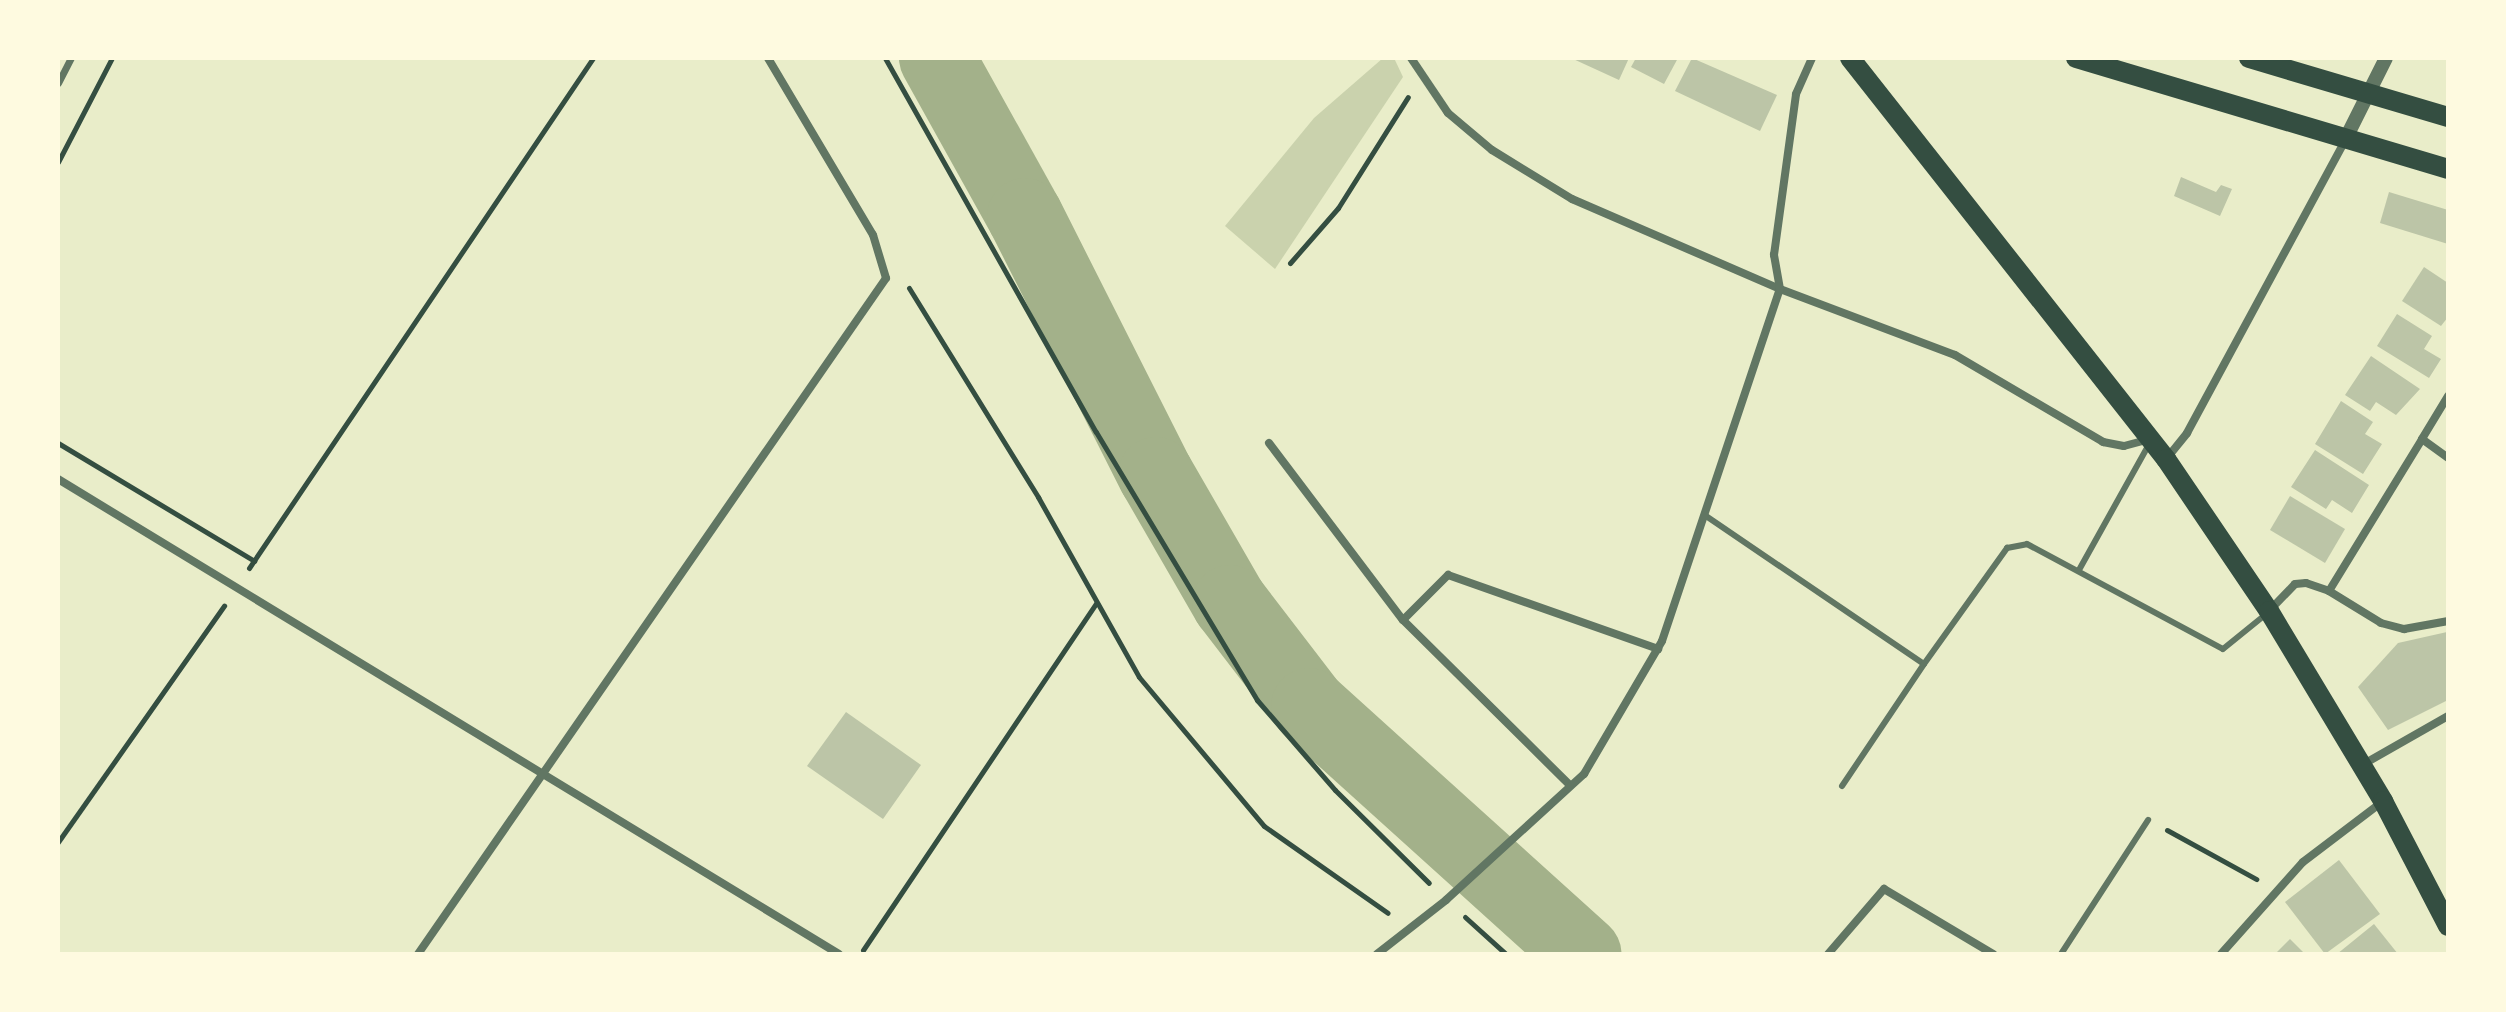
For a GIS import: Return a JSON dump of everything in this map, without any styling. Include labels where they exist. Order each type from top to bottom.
[{"type":"main road","points":[[1850,58],[2166,459],[2269,611],[2383,801],[2448,926]]},
{"type":"main road","points":[[2076,58],[2448,169]]},
{"type":"main road","points":[[2249,58],[2448,117]]},
{"type":"street","points":[[58,83],[71,58]]},
{"type":"street","points":[[418,954],[886,278],[873,235],[768,58]]},
{"type":"street","points":[[1411,58],[1448,113],[1492,150],[1572,199],[1780,289],[1955,355],[2103,442],[2124,446],[2151,439]]},
{"type":"street","points":[[1377,954],[1461,887],[1569,784],[1584,774],[1658,649],[1706,516],[1780,289],[1774,255],[1796,94],[1812,58]]},
{"type":"street","points":[[2166,459],[2187,433],[2386,58]]},
{"type":"street","points":[[2329,591],[2448,396]]},
{"type":"street","points":[[2422,439],[2448,458]]},
{"type":"street","points":[[1269,443],[1403,620],[1569,784]]},
{"type":"street","points":[[58,479],[839,954]]},
{"type":"street","points":[[1403,620],[1448,575],[1658,649]]},
{"type":"street","points":[[2269,611],[2295,584],[2329,591],[2381,623],[2404,629],[2448,621]]},
{"type":"street","points":[[2361,765],[2448,716]]},
{"type":"street","points":[[2221,954],[2274,889],[2383,801]]},
{"type":"street","points":[[1828,954],[1884,889],[1993,954]]},
{"type":"lane","points":[[2079,570],[2151,439]]},
{"type":"lane","points":[[1706,516],[1924,664]]},
{"type":"lane","points":[[1842,786],[2007,548],[2027,544],[2223,649],[2269,611]]},
{"type":"lane","points":[[2061,954],[2148,820]]},
{"type":"path","points":[[58,162],[112,58]]},
{"type":"path","points":[[58,443],[254,561],[593,58]]},
{"type":"path","points":[[885,58],[1096,432],[1257,700],[1335,790],[1446,900],[1506,954]]},
{"type":"path","points":[[1290,263],[1338,208],[1421,76]]},
{"type":"path","points":[[886,278],[910,288],[1139,677],[1264,826],[1408,927]]},
{"type":"path","points":[[58,842],[237,587]]},
{"type":"path","points":[[860,954],[1097,602]]},
{"type":"path","points":[[2148,820],[2274,889]]},
{"type":"green space","points":[[1383,58],[1394,58],[1403,77],[1275,269],[1225,226],[1314,118]]},
{"type":"building","points":[[1571,58],[1629,58],[1619,80]]},
{"type":"building","points":[[1636,58],[1678,58],[1664,84],[1631,67]]},
{"type":"building","points":[[1692,58],[1777,95],[1760,131],[1675,91]]},
{"type":"building","points":[[2181,177],[2216,192],[2221,185],[2232,189],[2220,216],[2174,196]]},
{"type":"building","points":[[2389,192],[2448,210],[2448,244],[2380,223]]},
{"type":"building","points":[[2424,267],[2448,283],[2448,317],[2441,326],[2402,301]]},
{"type":"building","points":[[2397,314],[2432,336],[2424,349],[2441,359],[2429,378],[2377,346]]},
{"type":"building","points":[[2371,356],[2420,389],[2396,415],[2376,402],[2370,411],[2345,395]]},
{"type":"building","points":[[2341,401],[2373,422],[2365,434],[2382,444],[2363,474],[2315,444]]},
{"type":"building","points":[[2315,450],[2369,485],[2352,513],[2332,500],[2326,509],[2291,487]]},
{"type":"building","points":[[2290,496],[2345,529],[2325,563],[2270,530]]},
{"type":"building","points":[[2447,632],[2448,700],[2388,730],[2358,687],[2398,643]]},
{"type":"building","points":[[846,712],[921,765],[883,819],[807,766]]},
{"type":"building","points":[[2339,860],[2380,914],[2325,954],[2285,902]]},
{"type":"building","points":[[2374,924],[2398,954],[2337,954]]},
{"type":"building","points":[[2290,939],[2305,954],[2275,954]]},
{"type":"waterway","points":[[937,58],[1025,216],[1156,475],[1230,603],[1309,706],[1583,954]]}]
